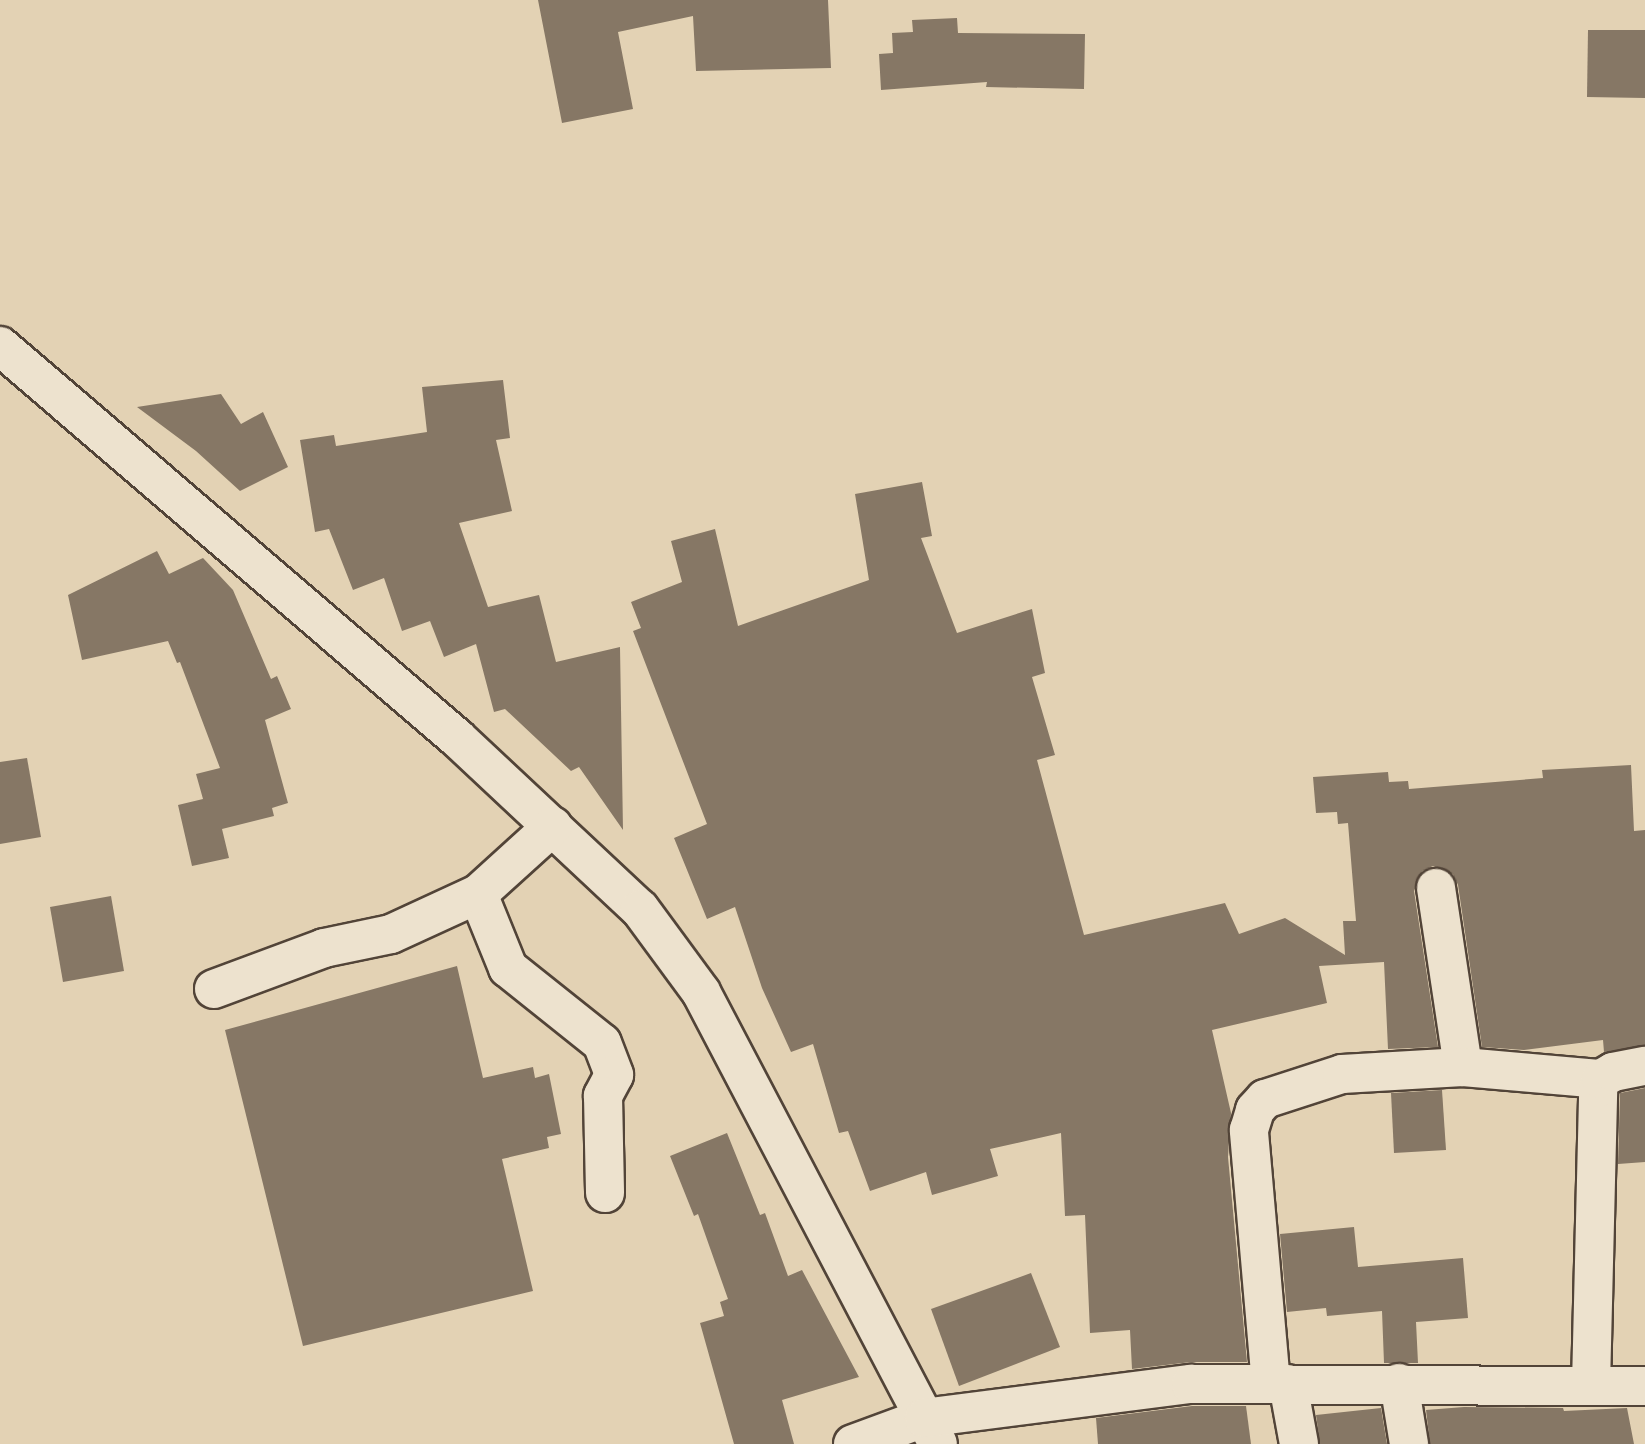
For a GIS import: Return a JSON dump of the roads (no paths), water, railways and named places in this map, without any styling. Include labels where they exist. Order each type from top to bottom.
[{"type":"street","points":[[0,346],[231,540],[553,826],[640,909],[701,992],[931,1431]]},
{"type":"street","points":[[214,989],[324,948],[391,934],[478,894],[553,826]]},
{"type":"street","points":[[1436,888],[1463,1067]]},
{"type":"street","points":[[478,894],[508,968],[559,1003],[602,1043],[614,1075],[603,1096],[605,1193]]},
{"type":"street","points":[[1300,1444],[1280,1384],[1249,1130],[1255,1110],[1265,1099],[1342,1074],[1463,1067],[1601,1079],[1645,1066]]},
{"type":"street","points":[[1591,1385],[1601,1079]]},
{"type":"street","points":[[1399,1383],[1409,1444]]},
{"type":"street","points":[[853,1444],[1191,1384],[1645,1386]]}]
